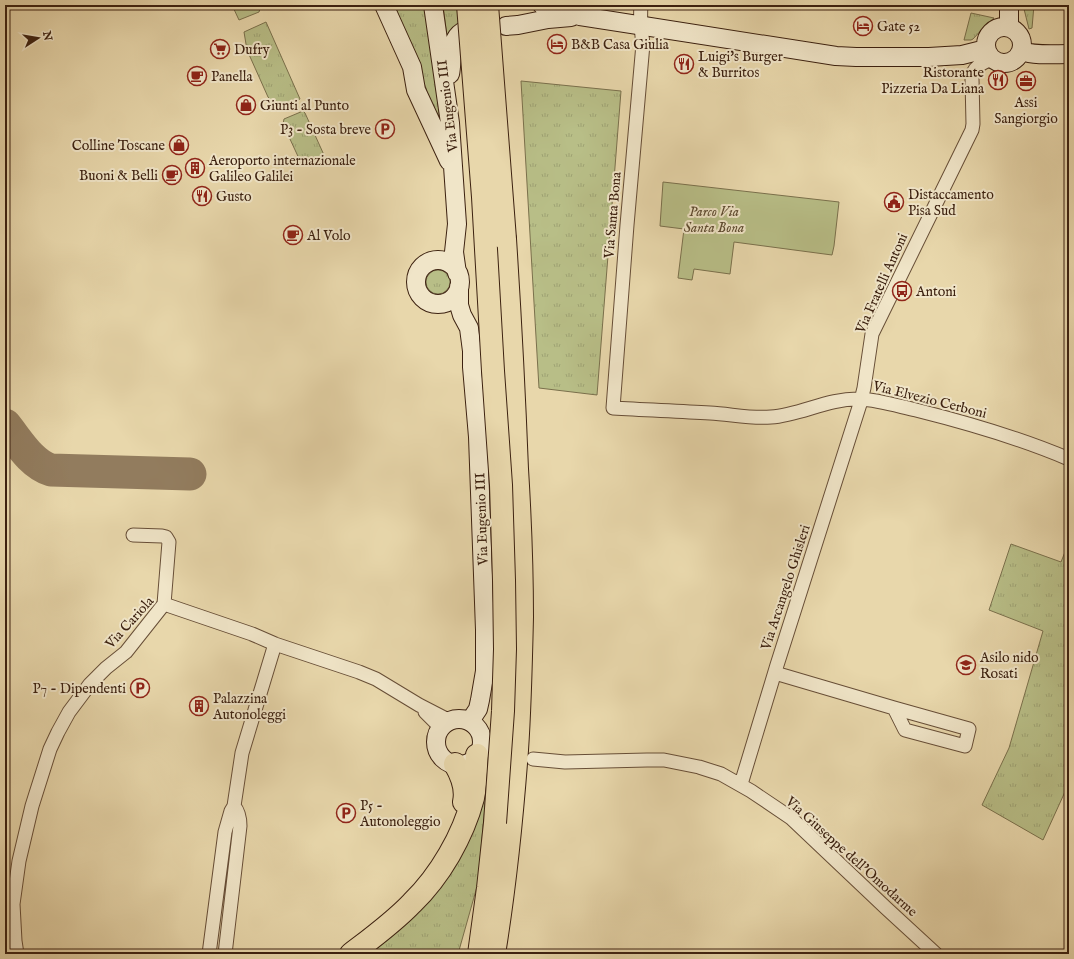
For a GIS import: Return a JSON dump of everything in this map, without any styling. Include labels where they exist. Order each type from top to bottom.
[{"type":"highway","points":[[468,5],[483,196],[501,485],[504,580],[503,823]]},
{"type":"highway","points":[[483,952],[503,823],[518,741],[522,615],[514,383],[505,239],[487,5]]},
{"type":"highway","points":[[500,5],[508,106],[505,239]]},
{"type":"highway","points":[[351,954],[383,930],[412,903],[440,870],[453,846],[469,810],[475,786],[479,746]]},
{"type":"highway","points":[[340,954],[380,922],[411,893],[432,867],[443,850],[462,810],[465,798],[464,782],[455,764]]},
{"type":"street","points":[[384,5],[412,67],[416,90],[454,170]]},
{"type":"street","name":"Via Eugenio III","points":[[433,5],[450,123],[457,208],[454,252],[458,280],[459,305],[462,315],[467,323],[471,340],[478,437],[485,630],[485,671],[488,699],[487,714],[479,746]]},
{"type":"street","points":[[542,5],[580,16],[836,56],[882,58],[989,54]]},
{"type":"street","name":"Via Santa Bona","points":[[613,408],[643,44],[640,13],[641,5]]},
{"type":"street","points":[[1009,5],[1009,28]]},
{"type":"street","points":[[506,26],[548,19],[580,16]]},
{"type":"street","points":[[1001,27],[1009,28],[1018,33],[1022,45],[1021,51],[1014,60],[1003,63],[998,62],[989,54],[986,43],[987,38],[996,29],[1001,27]]},
{"type":"street","points":[[446,93],[452,68],[454,41],[458,34],[462,32]]},
{"type":"street","points":[[1021,51],[1034,54],[1069,54]]},
{"type":"street","name":"Via Fratelli Antoni","points":[[861,399],[872,334],[972,130],[972,76],[977,66],[989,54]]},
{"type":"street","name":"Via Eugenio III","points":[[432,261],[442,249],[449,237],[457,208]]},
{"type":"street","points":[[440,260],[447,262],[453,267],[458,280],[456,294],[448,301],[437,303],[431,302],[423,297],[418,292],[416,283],[420,269],[424,265],[432,261],[440,260]]},
{"type":"street","name":"Via Eugenio III","points":[[437,303],[460,325],[472,367]]},
{"type":"street","name":"Via Elvezio Cerboni","points":[[613,408],[772,417],[847,399],[879,401],[951,419],[1008,436],[1069,459]]},
{"type":"street","name":"Via Arcangelo Ghisleri","points":[[741,784],[861,399]]},
{"type":"street","points":[[133,535],[162,536],[166,537],[169,542],[164,604]]},
{"type":"street","name":"Via Cariola","points":[[17,954],[14,941],[13,904],[19,861],[32,806],[50,749],[69,712],[90,684],[106,668],[126,652],[164,604],[376,679],[419,705],[445,724]]},
{"type":"street","points":[[209,954],[225,832],[230,811],[234,806],[242,753],[275,644]]},
{"type":"street","name":"Via Eugenio III","points":[[469,721],[478,709],[485,671]]},
{"type":"street","points":[[775,673],[969,729],[965,746],[904,730],[894,708]]},
{"type":"street","points":[[458,719],[469,721],[478,729],[479,746],[473,760],[468,763],[461,764],[449,762],[443,758],[438,750],[436,740],[438,734],[445,724],[458,719]]},
{"type":"street","name":"Via Giuseppe dell'Omodarme","points":[[533,759],[566,762],[664,760],[721,774],[741,784],[791,818],[936,954]]},
{"type":"street","points":[[225,954],[240,826],[238,811],[234,806]]},
{"type":"green space","points":[[232,5],[257,5],[260,9],[259,12],[239,20]]},
{"type":"green space","points":[[387,5],[426,5],[441,128],[426,88]]},
{"type":"green space","points":[[443,5],[459,5],[460,24],[447,37]]},
{"type":"green space","points":[[1023,5],[1034,5],[1032,28],[1029,29]]},
{"type":"green space","points":[[971,13],[994,18],[973,39],[964,40]]},
{"type":"green space","points":[[266,22],[300,99],[279,108],[268,97],[247,50],[244,32]]},
{"type":"green space","points":[[521,81],[621,91],[597,395],[539,388]]},
{"type":"green space","points":[[303,111],[324,155],[324,158],[305,166],[302,165],[283,124],[284,119]]},
{"type":"green space","name":"Parco Via Santa Bona","points":[[663,182],[839,202],[832,255],[734,242],[730,274],[694,269],[692,280],[678,278],[684,229],[660,226]]},
{"type":"green space","points":[[438,270],[446,274],[450,282],[446,290],[438,294],[430,290],[426,282],[430,274]]},
{"type":"green space","points":[[1069,542],[1069,783],[1043,840],[982,805],[1009,748],[1043,631],[989,610],[1011,544],[1061,562]]},
{"type":"green space","points":[[489,759],[478,883],[458,954],[361,954],[424,903]]},
{"type":"taxiway","points":[[5,425],[20,445],[37,463],[51,470],[190,474]]},
{"type":"place","name":"Gate 52","points":[[863,26]]},
{"type":"place","name":"B&B Casa Giulia","points":[[557,44]]},
{"type":"place","name":"Dufry","points":[[220,49]]},
{"type":"place","name":"Luigi's Burger & Burritos","points":[[684,64]]},
{"type":"place","name":"Panella","points":[[197,76]]},
{"type":"place","name":"Ristorante Pizzeria Da Liana","points":[[998,80]]},
{"type":"place","name":"Assi Sangiorgio","points":[[1026,81]]},
{"type":"place","name":"Giunti al Punto","points":[[246,105]]},
{"type":"place","name":"P3 - Sosta breve","points":[[385,129]]},
{"type":"place","name":"Colline Toscane","points":[[179,145]]},
{"type":"place","name":"Aeroporto internazionale Galileo Galilei","points":[[195,168]]},
{"type":"place","name":"Buoni & Belli","points":[[172,175]]},
{"type":"place","name":"Gusto","points":[[202,196]]},
{"type":"place","name":"Distaccamento Pisa Sud","points":[[894,202]]},
{"type":"place","name":"Al Volo","points":[[293,235]]},
{"type":"place","name":"Antoni","points":[[902,291]]},
{"type":"place","name":"Asilo nido Rosati","points":[[966,665]]},
{"type":"place","name":"P7 - Dipendenti","points":[[140,688]]},
{"type":"place","name":"Palazzina Autonoleggi","points":[[199,706]]},
{"type":"place","name":"P5 - Autonoleggio","points":[[346,813]]}]
